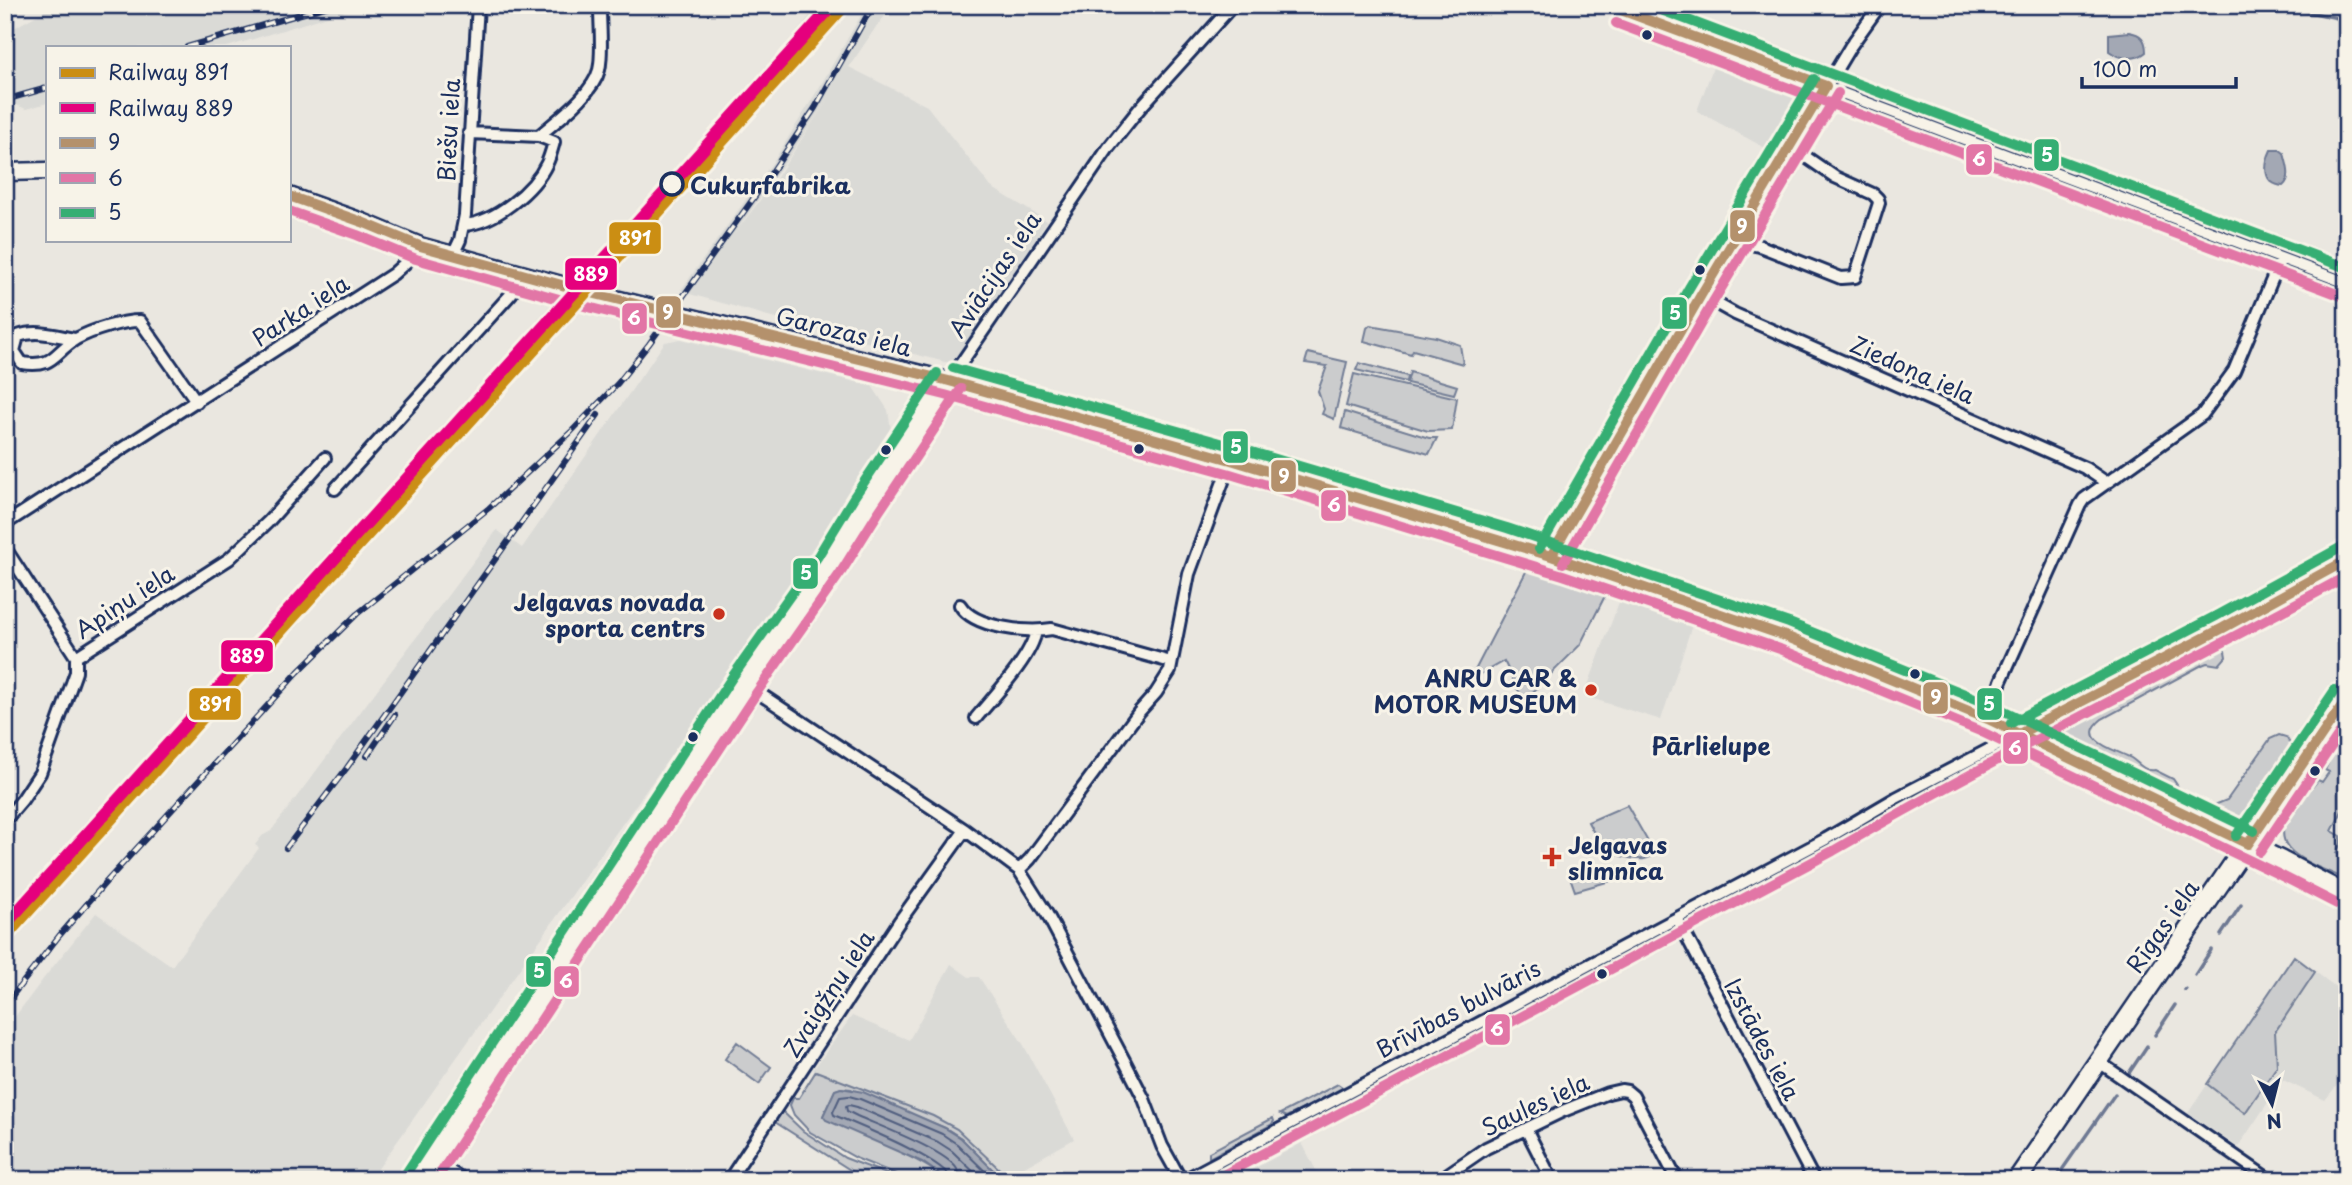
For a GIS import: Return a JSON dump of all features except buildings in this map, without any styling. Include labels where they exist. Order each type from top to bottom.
[{"type":"main road","points":[[5,172],[46,171]]},
{"type":"main road","name":"Garozas iela","points":[[290,195],[420,246],[949,382],[1231,460],[1551,556],[1785,636],[1988,719],[2347,894]]},
{"type":"main road","name":"Aviācijas iela","points":[[419,1180],[745,684],[830,564],[866,505],[949,382]]},
{"type":"main road","name":"Brīvības bulvāris","points":[[2017,734],[2347,560]]},
{"type":"main road","name":"Rīgas iela","points":[[2017,1180],[2347,698]]},
{"type":"street","name":"Biešu iela","points":[[453,255],[464,225],[478,5]]},
{"type":"street","name":"Aviācijas iela","points":[[949,382],[1109,147],[1140,108],[1233,5]]},
{"type":"street","points":[[1614,5],[1621,10],[2347,284]]},
{"type":"street","points":[[1551,556],[1733,241],[1859,32],[1880,5]]},
{"type":"street","points":[[539,136],[590,88],[599,71],[600,9]]},
{"type":"street","points":[[464,225],[478,224],[493,217],[524,193],[547,165],[554,142],[539,136],[469,132]]},
{"type":"street","points":[[1733,241],[1760,246],[1841,278],[1855,277],[1878,199],[1873,194],[1835,177],[1790,146]]},
{"type":"street","name":"Parka iela","points":[[5,524],[393,274],[420,246]]},
{"type":"street","points":[[1988,719],[2001,681],[2084,499],[2202,415],[2220,393],[2241,356],[2281,258]]},
{"type":"street","points":[[335,489],[511,294],[521,274]]},
{"type":"street","name":"Ziedoņa iela","points":[[1701,295],[1735,314],[2085,468],[2107,483]]},
{"type":"street","points":[[75,340],[35,332],[18,336],[14,351],[22,363],[45,363],[75,340],[125,321],[140,321],[197,402]]},
{"type":"street","name":"Apiņu iela","points":[[5,820],[40,773],[76,672],[76,657],[229,559],[261,529],[325,458]]},
{"type":"street","points":[[1019,870],[1156,693],[1170,671],[1189,574],[1231,460]]},
{"type":"street","points":[[5,548],[76,657]]},
{"type":"street","points":[[960,605],[965,613],[980,621],[1020,630],[1052,629],[1171,662]]},
{"type":"street","points":[[976,718],[1025,656],[1034,642],[1036,631]]},
{"type":"street","points":[[745,684],[965,830],[1019,870],[1046,914],[1125,1062],[1144,1099],[1162,1146],[1183,1180]]},
{"type":"street","name":"Brīvības bulvāris","points":[[1183,1180],[2017,734]]},
{"type":"street","name":"Zvaigžņu iela","points":[[729,1180],[899,922],[965,830]]},
{"type":"street","name":"Izstādes iela","points":[[1676,918],[1812,1179]]},
{"type":"street","points":[[2099,1062],[2270,1180]]},
{"type":"street","name":"Saules iela","points":[[1448,1174],[1486,1148],[1608,1093],[1621,1090],[1633,1096],[1677,1180]]},
{"type":"street","points":[[1526,1129],[1552,1180]]},
{"type":"street","points":[[432,1160],[464,1180]]},
{"type":"street","points":[[1165,1180],[1175,1180]]},
{"type":"shaded area","points":[[55,5],[364,5],[230,46],[46,46],[46,103],[26,109],[5,100],[5,33]]},
{"type":"shaded area","points":[[819,5],[855,5],[786,81],[783,79],[603,280],[585,277],[766,76],[763,72]]},
{"type":"shaded area","points":[[867,5],[894,5],[849,67],[927,106],[991,187],[1047,221],[953,364],[800,325],[681,290],[775,159]],"holes":[[[831,94],[774,182],[735,233]]]},
{"type":"shaded area","points":[[1715,62],[1801,96],[1769,150],[1697,111]]},
{"type":"shaded area","points":[[1370,325],[1436,337],[1460,345],[1463,364],[1413,350],[1411,354],[1364,341]]},
{"type":"shaded area","points":[[681,339],[872,386],[888,410],[891,430],[740,658],[370,1180],[5,1180],[5,1030],[96,913],[172,966],[259,848],[255,845],[262,836],[271,831],[497,530],[522,548],[665,342]]},
{"type":"shaded area","points":[[1308,353],[1347,362],[1334,419],[1322,414],[1324,409],[1318,391],[1327,366],[1305,363]]},
{"type":"shaded area","points":[[1359,363],[1407,376],[1406,382],[1356,370]]},
{"type":"shaded area","points":[[1410,372],[1457,386],[1454,394],[1407,383]]},
{"type":"shaded area","points":[[1354,374],[1457,398],[1452,430],[1428,431],[1346,406]]},
{"type":"shaded area","points":[[1345,412],[1429,438],[1437,438],[1429,454],[1341,428]]},
{"type":"shaded area","points":[[1577,480],[1582,487],[1555,534],[1548,533]]},
{"type":"shaded area","points":[[1574,552],[1693,590],[1691,595],[1573,556]]},
{"type":"shaded area","points":[[1531,562],[1609,588],[1580,645],[1531,694],[1522,698],[1504,661],[1470,680]]},
{"type":"shaded area","points":[[1622,594],[1694,619],[1661,720],[1584,696]]},
{"type":"shaded area","points":[[2224,645],[2226,657],[2219,665],[2202,665],[2102,719],[2093,733],[2101,744],[2145,768],[2173,779],[2183,794],[2058,735]]},
{"type":"shaded area","points":[[2347,731],[2347,801],[2332,831],[2341,836],[2336,853],[2347,858],[2347,880],[2305,861],[2286,844],[2283,834],[2286,821],[2296,805],[2318,780],[2322,782],[2329,772],[2325,770]]},
{"type":"shaded area","points":[[2279,735],[2286,737],[2291,745],[2241,819],[2235,820],[2214,809],[2212,806],[2227,800],[2270,739]]},
{"type":"shaded area","points":[[1627,805],[1651,847],[1652,856],[1649,858],[1630,858],[1615,854],[1600,841],[1588,822]]},
{"type":"shaded area","points":[[1609,866],[1639,870],[1639,873],[1575,891],[1570,877],[1592,868]]},
{"type":"shaded area","points":[[2294,956],[2337,988],[2347,962],[2347,976],[2341,991],[2347,995],[2347,1073],[2325,1100],[2283,1080],[2238,1147],[2188,1113]]},
{"type":"shaded area","points":[[2294,956],[2315,972],[2275,1032],[2277,1066],[2245,1113],[2207,1084]]},
{"type":"shaded area","points":[[951,964],[969,977],[979,977],[1023,1044],[1074,1139],[1021,1169],[1016,1180],[1011,1180],[957,1129],[933,1116],[813,1070],[852,1016],[909,1040]]},
{"type":"shaded area","points":[[737,1042],[771,1067],[759,1084],[725,1059]]},
{"type":"shaded area","points":[[816,1071],[933,1116],[957,1129],[1011,1180],[1003,1180],[961,1138],[945,1128],[851,1089],[841,1088],[835,1090],[823,1116],[903,1153],[948,1180],[911,1180],[858,1159],[810,1132],[794,1115],[790,1105],[793,1098],[799,1098]]},
{"type":"shaded area","points":[[1338,1084],[1345,1089],[1286,1117],[1280,1114]]},
{"type":"shaded area","points":[[782,1111],[803,1131],[845,1158],[897,1178],[896,1180],[866,1180],[775,1122]]},
{"type":"shaded area","points":[[1273,1118],[1271,1125],[1209,1158],[1209,1152]]},
{"type":"shaded area","points":[[1302,1143],[1321,1180],[1233,1180]]},
{"type":"water","points":[[2129,32],[2142,38],[2146,52],[2138,57],[2128,58],[2109,51],[2109,34]]},
{"type":"water","points":[[2271,150],[2284,153],[2288,179],[2283,186],[2271,182],[2268,178],[2266,167]]},
{"type":"water","points":[[841,1088],[863,1092],[945,1128],[961,1138],[1003,1180],[948,1180],[922,1162],[826,1120],[823,1116],[835,1090]]},
{"type":"waterway","points":[[2276,5],[2347,20]]},
{"type":"waterway","points":[[2221,935],[2241,905]]},
{"type":"waterway","points":[[2195,975],[2211,950]]},
{"type":"waterway","points":[[2155,1035],[2175,1005]]},
{"type":"waterway","points":[[2129,1073],[2147,1046]]},
{"type":"waterway","points":[[2055,1180],[2115,1094]]},
{"type":"railway","points":[[190,46],[332,5]]},
{"type":"railway","points":[[5,1005],[106,882],[298,672],[357,614],[489,508],[571,432],[618,383],[768,178],[815,108],[873,5]]},
{"type":"railway","points":[[5,100],[46,88]]},
{"type":"railway","points":[[286,848],[346,769],[598,415]]},
{"type":"railway","points":[[367,756],[395,715]]},
{"type":"rail line","name":"889","points":[[5,925],[833,5]]},
{"type":"rail line","name":"891","points":[[5,937],[845,5]]},
{"type":"transit line","name":"5","points":[[1648,5],[2347,268]]},
{"type":"transit line","name":"9","points":[[1551,556],[1701,295],[1826,86],[1621,10]]},
{"type":"transit line","name":"6","points":[[1616,23],[2342,296]]},
{"type":"transit line","name":"5","points":[[1539,549],[1689,288],[1814,79]]},
{"type":"transit line","name":"6","points":[[1563,563],[1713,302],[1838,93]]},
{"type":"transit line","name":"9","points":[[290,196],[420,246],[587,292],[949,381],[1231,460],[1551,556],[1785,636],[1988,719],[2248,844]]},
{"type":"transit line","name":"6","points":[[290,211],[416,259],[584,306],[945,395],[1227,473],[1563,575],[1780,649],[1982,732],[2341,906]]},
{"type":"transit line","name":"5","points":[[953,368],[1235,447],[1507,528],[1789,623],[1994,706],[2254,831]]},
{"type":"transit line","name":"5","points":[[407,1172],[733,676],[818,556],[937,373]]},
{"type":"transit line","name":"6","points":[[436,1180],[757,692],[841,572],[961,389]]},
{"type":"transit line","name":"5","points":[[2011,723],[2340,548]]},
{"type":"transit line","name":"9","points":[[2017,735],[2347,560]]},
{"type":"transit line","name":"6","points":[[1214,1180],[2347,576]]},
{"type":"transit line","name":"5","points":[[2236,836],[2335,690]]},
{"type":"transit line","name":"9","points":[[2248,844],[2347,698]]},
{"type":"transit line","name":"6","points":[[2260,852],[2347,723]]},
{"type":"place","name":"Cukurfabrika","points":[[672,184]]},
{"type":"place","name":"Jelgavas novada sporta centrs","points":[[719,614]]},
{"type":"place","name":"ANRU CAR & MOTOR MUSEUM","points":[[1591,690]]},
{"type":"place","name":"Jelgavas slimnīca","points":[[1552,857]]},
{"type":"district","name":"Pārlielupe","points":[[1711,745]]}]
